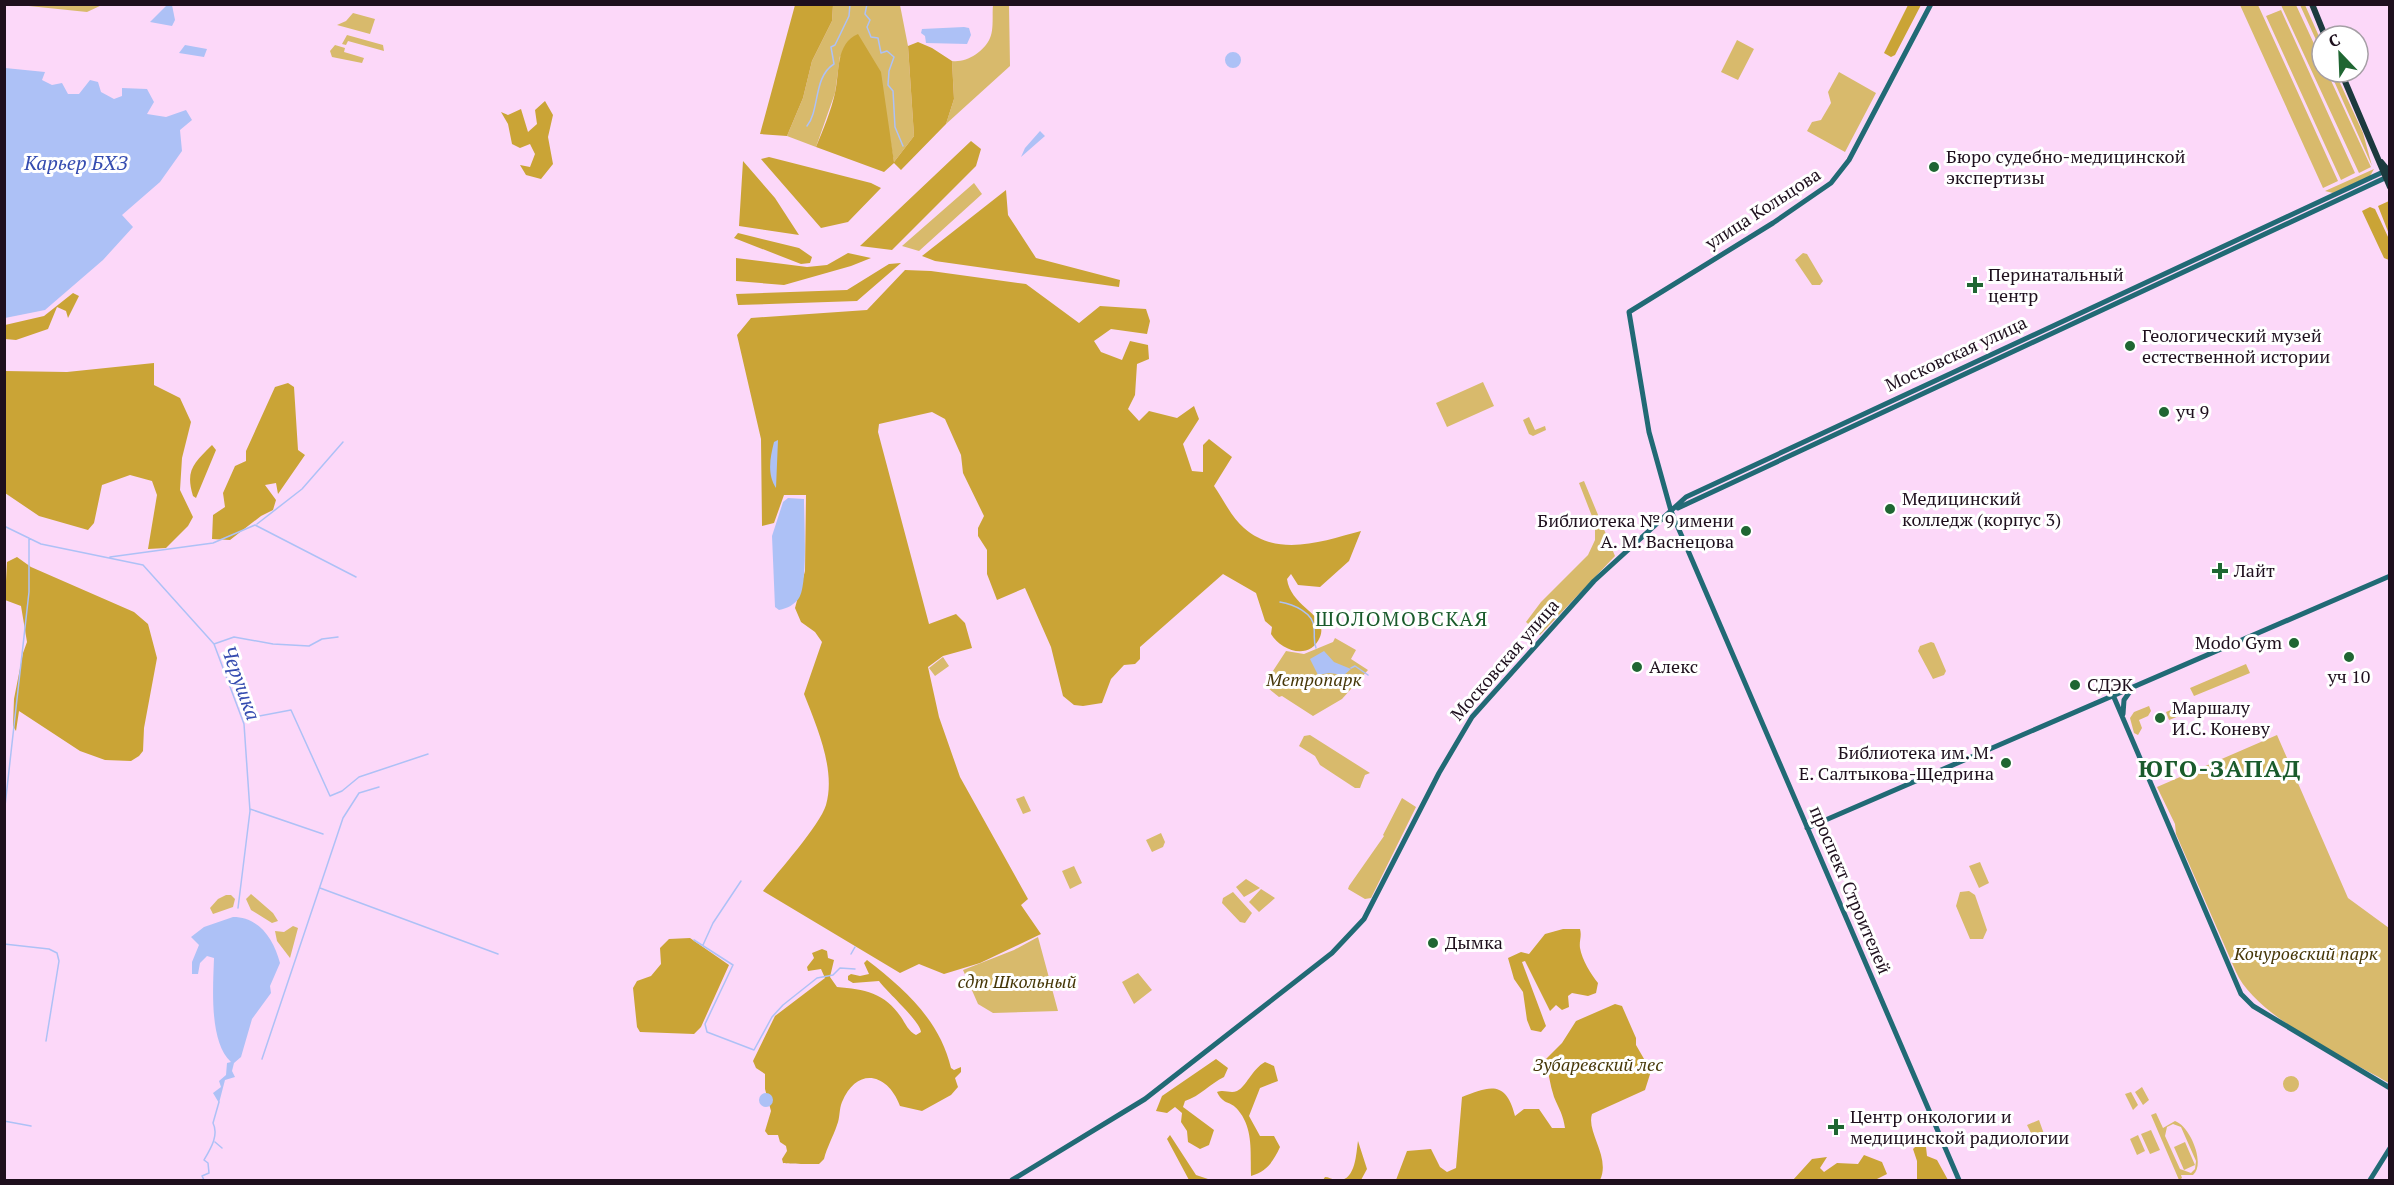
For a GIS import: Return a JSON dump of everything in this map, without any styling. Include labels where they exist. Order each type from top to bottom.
[{"type":"highway","points":[[2312,4],[2320,24]]},
{"type":"highway","points":[[2347,84],[2387,173],[2390,187]]},
{"type":"main road","name":"улица Кольцова","points":[[1629,312],[1781,218],[1831,183],[1849,160],[1931,4]]},
{"type":"main road","name":"Московская улица","points":[[1012,1180],[1130,1109],[1332,953],[1364,919],[1439,773],[1472,717],[1594,581],[1686,497],[2387,173]]},
{"type":"main road","name":"проспект Строителей","points":[[1629,312],[1649,432],[1671,511],[1959,1180]]},
{"type":"main road","points":[[1807,828],[2390,576]]},
{"type":"main road","points":[[2123,719],[2125,697],[2139,684]]},
{"type":"main road","points":[[2113,695],[2241,994],[2253,1006],[2390,1088]]},
{"type":"main road","points":[[2370,1180],[2390,1148]]},
{"type":"green space","points":[[19,5],[102,5],[87,12]]},
{"type":"green space","points":[[795,5],[833,5],[832,21],[812,61],[803,98],[787,136],[760,134]]},
{"type":"green space","points":[[833,5],[900,5],[908,46],[914,136],[894,162],[887,122],[840,56],[835,93],[816,147],[787,136],[803,98],[812,61],[832,21]]},
{"type":"green space","points":[[993,5],[1009,5],[1010,66],[946,124],[954,99],[952,61],[969,58],[984,48],[992,31]]},
{"type":"green space","points":[[1908,5],[1921,5],[1895,55],[1891,57],[1884,53]]},
{"type":"green space","points":[[2240,5],[2258,5],[2338,181],[2323,188]]},
{"type":"green space","points":[[2281,5],[2296,5],[2310,35],[2310,67]]},
{"type":"green space","points":[[2300,5],[2305,5],[2314,24],[2310,24],[2310,27]]},
{"type":"green space","points":[[2281,10],[2310,74],[2310,84],[2315,84],[2355,173],[2341,180],[2266,16]]},
{"type":"green space","points":[[353,13],[375,19],[370,34],[337,25],[346,21]]},
{"type":"green space","points":[[858,34],[881,72],[894,162],[914,136],[908,46],[918,42],[952,61],[954,99],[946,124],[901,170],[894,163],[884,172],[816,147],[833,100],[842,52],[845,44]]},
{"type":"green space","points":[[347,35],[383,45],[384,51],[348,41],[346,45],[342,44]]},
{"type":"green space","points":[[1737,40],[1754,49],[1738,80],[1721,72]]},
{"type":"green space","points":[[335,45],[345,48],[344,52],[364,58],[362,63],[332,57],[330,51]]},
{"type":"green space","points":[[1839,72],[1876,93],[1845,152],[1807,131],[1812,122],[1821,120],[1831,103],[1828,92]]},
{"type":"green space","points":[[2318,84],[2333,84],[2371,167],[2359,173]]},
{"type":"green space","points":[[2335,84],[2341,84],[2363,133],[2372,166]]},
{"type":"green space","points":[[545,101],[553,115],[548,137],[553,164],[541,179],[526,175],[520,165],[530,167],[535,154],[530,144],[520,148],[512,144],[508,124],[501,112],[508,115],[521,109],[528,132],[537,124],[535,110]]},
{"type":"green space","points":[[971,141],[981,149],[976,166],[892,250],[860,246]]},
{"type":"green space","points":[[769,157],[871,183],[881,188],[848,222],[821,228],[761,159]]},
{"type":"green space","points":[[743,161],[775,198],[799,235],[739,226]]},
{"type":"green space","points":[[2374,169],[2370,176],[2333,193],[2325,191]]},
{"type":"green space","points":[[974,183],[982,194],[919,251],[902,246]]},
{"type":"green space","points":[[1006,190],[1008,215],[1036,258],[1120,280],[1119,287],[935,261],[922,256]]},
{"type":"green space","points":[[2390,201],[2389,234],[2378,206]]},
{"type":"green space","points":[[2370,207],[2375,209],[2389,239],[2389,260],[2384,258],[2362,211]]},
{"type":"green space","points":[[738,233],[799,248],[812,257],[810,263],[801,264],[734,238]]},
{"type":"green space","points":[[848,253],[871,258],[784,285],[736,281],[736,258],[807,267],[827,265]]},
{"type":"green space","points":[[1803,253],[1807,254],[1823,281],[1820,285],[1812,285],[1795,260]]},
{"type":"green space","points":[[901,263],[857,301],[738,305],[736,294],[847,290],[889,264]]},
{"type":"green space","points":[[905,270],[931,271],[1026,284],[1079,323],[1100,306],[1146,309],[1150,321],[1147,334],[1111,329],[1094,341],[1101,352],[1122,360],[1130,341],[1148,345],[1149,359],[1137,364],[1135,395],[1128,409],[1139,421],[1149,411],[1177,418],[1194,406],[1199,419],[1183,444],[1192,471],[1203,472],[1203,445],[1209,439],[1232,457],[1214,486],[1236,519],[1257,537],[1271,543],[1286,545],[1316,542],[1361,531],[1349,561],[1320,587],[1298,585],[1291,574],[1287,579],[1295,597],[1319,622],[1320,637],[1310,649],[1296,651],[1281,645],[1271,634],[1272,627],[1265,621],[1256,593],[1223,574],[1140,647],[1140,659],[1135,664],[1124,665],[1111,679],[1102,703],[1074,705],[1063,696],[1051,647],[1025,588],[997,600],[987,574],[987,550],[978,536],[978,528],[984,516],[963,473],[961,455],[945,419],[932,412],[879,424],[878,432],[929,624],[956,614],[965,623],[972,648],[943,656],[928,667],[939,717],[960,777],[1028,899],[1021,905],[1041,934],[980,963],[944,974],[919,964],[900,973],[763,891],[822,814],[826,805],[829,778],[824,749],[804,694],[822,642],[815,632],[801,622],[795,608],[805,571],[806,495],[784,495],[774,523],[762,526],[761,439],[737,335],[751,318],[867,310]]},
{"type":"green space","points":[[73,293],[79,296],[68,318],[66,311],[57,307],[48,329],[16,340],[5,339],[5,325],[44,316]]},
{"type":"green space","points":[[154,363],[154,385],[180,398],[191,422],[182,458],[180,490],[193,517],[188,526],[166,548],[148,549],[157,495],[152,481],[130,475],[102,485],[94,523],[88,530],[39,516],[5,493],[5,371],[67,372]]},
{"type":"green space","points":[[1483,382],[1494,406],[1447,427],[1436,403]]},
{"type":"green space","points":[[288,383],[294,387],[298,450],[305,455],[278,494],[276,483],[265,485],[276,500],[273,510],[261,516],[230,540],[212,539],[213,515],[225,507],[223,493],[235,466],[246,461],[246,451],[275,387]]},
{"type":"green space","points":[[1529,417],[1535,430],[1545,426],[1546,430],[1533,436],[1529,434],[1523,420]]},
{"type":"green space","points":[[212,445],[216,450],[196,498],[193,496],[191,487],[191,473],[196,462]]},
{"type":"green space","points":[[1584,481],[1615,556],[1540,635],[1526,622],[1541,602],[1588,555],[1595,540],[1595,524],[1579,483]]},
{"type":"green space","points":[[17,557],[31,567],[134,612],[148,624],[157,658],[144,728],[143,751],[131,761],[105,760],[80,751],[19,711],[16,731],[13,726],[14,699],[27,642],[21,606],[5,600],[7,562]]},
{"type":"green space","name":"Метропарк","points":[[1335,638],[1356,650],[1351,659],[1368,670],[1342,699],[1313,716],[1282,696],[1279,697],[1268,688],[1267,680],[1286,651],[1304,654],[1333,642]]},
{"type":"green space","points":[[1934,643],[1946,671],[1944,675],[1933,679],[1918,651],[1920,646]]},
{"type":"green space","points":[[943,657],[949,666],[935,676],[929,668]]},
{"type":"green space","points":[[2246,664],[2250,673],[2194,696],[2190,688]]},
{"type":"green space","points":[[2188,703],[2192,711],[2169,720],[2166,712]]},
{"type":"green space","points":[[2149,706],[2151,711],[2148,716],[2139,720],[2142,728],[2138,735],[2134,733],[2130,718],[2134,712]]},
{"type":"green space","points":[[1310,735],[1370,773],[1365,775],[1360,788],[1355,788],[1320,765],[1315,756],[1299,746],[1304,736]]},
{"type":"green space","name":"Кочуровский парк","points":[[2277,735],[2348,898],[2389,928],[2389,1083],[2304,1035],[2262,1005],[2247,989],[2236,972],[2176,834],[2175,824],[2157,787]]},
{"type":"green space","points":[[1024,796],[1031,811],[1023,814],[1016,799]]},
{"type":"green space","points":[[1402,798],[1416,807],[1371,898],[1365,899],[1348,889],[1349,886],[1384,836]]},
{"type":"green space","points":[[1161,833],[1165,842],[1163,847],[1152,852],[1146,840]]},
{"type":"green space","points":[[1980,862],[1989,883],[1979,888],[1969,866]]},
{"type":"green space","points":[[1074,866],[1082,883],[1070,889],[1062,871]]},
{"type":"green space","points":[[1246,879],[1260,888],[1244,897],[1236,887]]},
{"type":"green space","points":[[1261,889],[1275,898],[1259,912],[1249,902]]},
{"type":"green space","points":[[1969,891],[1975,895],[1987,930],[1983,939],[1970,939],[1956,906],[1960,892]]},
{"type":"green space","points":[[1233,892],[1252,913],[1245,923],[1240,922],[1222,903],[1223,898]]},
{"type":"green space","points":[[251,894],[273,913],[278,921],[272,923],[251,910],[246,899]]},
{"type":"green space","points":[[231,895],[235,899],[233,907],[213,914],[210,908],[218,899]]},
{"type":"green space","points":[[293,926],[298,928],[290,958],[277,941],[275,931],[284,932]]},
{"type":"green space","points":[[1563,929],[1580,929],[1581,953],[1598,983],[1596,993],[1588,996],[1572,993],[1568,996],[1569,1007],[1562,1010],[1556,1005],[1550,1011],[1525,961],[1522,962],[1546,1026],[1541,1032],[1531,1030],[1527,1020],[1523,992],[1514,979],[1508,958],[1521,952],[1529,954],[1545,934]]},
{"type":"green space","name":"сдт Школьный","points":[[1038,937],[1058,1011],[993,1013],[978,1004],[963,970],[1014,950]]},
{"type":"green space","points":[[690,938],[729,965],[701,1027],[694,1034],[640,1032],[637,1027],[633,988],[637,981],[651,976],[661,964],[660,948],[669,939]]},
{"type":"green space","points":[[822,949],[827,951],[828,958],[834,960],[830,977],[837,987],[865,991],[881,997],[895,1009],[909,1030],[916,1035],[921,1032],[915,1021],[879,981],[853,983],[848,980],[848,976],[869,974],[864,963],[867,960],[895,982],[930,1021],[939,1035],[951,1068],[954,1070],[961,1067],[961,1072],[955,1078],[958,1087],[951,1095],[922,1111],[900,1106],[888,1086],[880,1081],[872,1078],[856,1083],[848,1090],[842,1102],[838,1122],[824,1159],[819,1164],[783,1163],[782,1159],[787,1151],[786,1146],[780,1142],[778,1135],[768,1135],[765,1131],[771,1111],[765,1089],[765,1074],[756,1068],[753,1061],[775,1016],[825,978],[821,969],[808,971],[807,967],[814,958],[812,953]]},
{"type":"green space","points":[[1138,973],[1152,990],[1134,1004],[1122,982]]},
{"type":"green space","name":"Зубаревский лес","points":[[1615,1004],[1622,1006],[1636,1038],[1636,1045],[1651,1071],[1645,1090],[1592,1114],[1592,1129],[1603,1163],[1600,1180],[1396,1180],[1407,1151],[1431,1149],[1440,1167],[1447,1172],[1456,1168],[1462,1097],[1481,1090],[1502,1091],[1507,1096],[1515,1116],[1524,1109],[1539,1109],[1552,1128],[1565,1128],[1549,1078],[1546,1059],[1562,1043],[1576,1021]]},
{"type":"green space","points":[[1216,1059],[1228,1068],[1224,1077],[1185,1101],[1183,1107],[1214,1130],[1209,1145],[1200,1149],[1188,1142],[1187,1131],[1181,1122],[1182,1113],[1175,1107],[1167,1113],[1156,1111],[1162,1096]]},
{"type":"green space","points":[[1265,1062],[1274,1066],[1278,1081],[1260,1088],[1249,1116],[1260,1136],[1274,1136],[1280,1147],[1269,1165],[1251,1176],[1247,1125],[1238,1110],[1222,1099],[1217,1092],[1237,1091]]},
{"type":"green space","points":[[2288,1076],[2294,1076],[2299,1084],[2297,1090],[2288,1092],[2283,1087],[2283,1081]]},
{"type":"green space","points":[[2142,1087],[2149,1100],[2143,1105],[2135,1092]]},
{"type":"green space","points":[[2131,1092],[2138,1105],[2133,1110],[2125,1094]]},
{"type":"green space","points":[[2156,1113],[2163,1128],[2175,1121],[2181,1124],[2191,1137],[2198,1163],[2193,1175],[2181,1175],[2182,1178],[2179,1180],[2151,1115]],"holes":[[[2173,1124],[2181,1127],[2196,1161],[2195,1169],[2191,1173],[2180,1169],[2165,1136],[2167,1127]]]},
{"type":"green space","points":[[2039,1120],[2044,1134],[2034,1139],[2027,1125]]},
{"type":"green space","points":[[2151,1130],[2160,1150],[2150,1154],[2141,1134]]},
{"type":"green space","points":[[1170,1135],[1196,1175],[1211,1180],[1189,1180],[1167,1139]]},
{"type":"green space","points":[[2138,1135],[2145,1151],[2137,1155],[2130,1139]]},
{"type":"green space","points":[[1358,1141],[1367,1169],[1361,1180],[1342,1180],[1351,1173],[1354,1166]]},
{"type":"green space","points":[[2185,1142],[2195,1165],[2184,1170],[2174,1147]]},
{"type":"green space","points":[[1919,1143],[1926,1147],[1927,1156],[1937,1160],[1948,1180],[1917,1180],[1917,1161],[1913,1149]]},
{"type":"green space","points":[[1864,1155],[1882,1162],[1887,1174],[1875,1180],[1793,1180],[1812,1159],[1827,1157],[1820,1168],[1824,1172],[1837,1163],[1858,1164]]},
{"type":"water","points":[[167,5],[172,5],[175,20],[172,26],[150,22]]},
{"type":"water","points":[[969,28],[971,35],[967,44],[926,43],[925,36],[921,33],[922,29]]},
{"type":"water","points":[[185,45],[207,49],[204,57],[179,53]]},
{"type":"water","points":[[1233,52],[1239,54],[1241,60],[1239,66],[1233,68],[1227,66],[1225,60],[1227,54]]},
{"type":"water","name":"Карьер БХЗ","points":[[5,68],[45,72],[42,80],[52,85],[62,83],[68,94],[79,94],[90,80],[98,82],[101,92],[114,99],[122,96],[122,88],[147,89],[154,102],[147,114],[166,117],[186,110],[192,120],[180,130],[182,151],[160,182],[122,215],[133,227],[103,260],[45,310],[5,318]]},
{"type":"water","points":[[1040,131],[1045,136],[1021,157],[1025,148]]},
{"type":"water","points":[[778,440],[776,488],[771,477],[770,466],[774,442]]},
{"type":"water","points":[[788,498],[804,499],[804,579],[799,598],[790,606],[779,610],[775,607],[772,536],[783,502]]},
{"type":"water","points":[[1324,651],[1334,662],[1351,669],[1344,675],[1329,673],[1318,675],[1310,659]]},
{"type":"water","points":[[233,917],[258,925],[274,946],[280,963],[270,986],[271,993],[252,1019],[241,1057],[234,1063],[232,1071],[235,1077],[225,1080],[219,1103],[213,1093],[221,1087],[219,1081],[226,1075],[227,1063],[231,1062],[219,1042],[216,1028],[213,999],[214,958],[207,956],[200,963],[198,974],[192,974],[192,962],[199,945],[191,937],[204,927]]},
{"type":"water","points":[[766,1093],[771,1095],[773,1100],[771,1105],[766,1107],[761,1105],[759,1100],[761,1095]]},
{"type":"waterway","points":[[807,126],[814,111],[823,77],[834,64],[831,47],[835,45],[849,16],[850,4]]},
{"type":"waterway","points":[[867,4],[865,14],[870,20],[867,27],[871,37],[878,38],[881,53],[887,51],[894,57],[889,71],[888,85],[893,91],[895,127],[903,146]]},
{"type":"waterway","points":[[257,524],[302,489],[343,442]]},
{"type":"waterway","points":[[110,557],[213,543],[255,525],[356,577]]},
{"type":"waterway","name":"Черушка","points":[[4,526],[41,544],[143,565],[214,644],[244,724],[250,811],[238,908]]},
{"type":"waterway","points":[[4,815],[29,592],[29,538]]},
{"type":"waterway","points":[[1280,602],[1296,607],[1311,618],[1316,648]]},
{"type":"waterway","points":[[214,644],[234,637],[273,644],[309,646],[322,639],[338,637]]},
{"type":"waterway","points":[[1351,668],[1355,666],[1368,675]]},
{"type":"waterway","points":[[243,715],[249,718],[291,710],[330,796],[342,791],[359,777],[428,754]]},
{"type":"waterway","points":[[262,1059],[343,818],[359,793],[379,787]]},
{"type":"waterway","points":[[250,809],[323,834]]},
{"type":"waterway","points":[[703,945],[713,923],[741,881]]},
{"type":"waterway","points":[[320,888],[498,954]]},
{"type":"waterway","points":[[694,940],[733,965],[705,1024],[707,1032],[754,1050],[772,1017],[783,1005],[817,978],[833,975],[840,968],[855,969]]},
{"type":"waterway","points":[[4,944],[49,949],[57,953],[59,961],[46,1041]]},
{"type":"waterway","points":[[851,954],[855,947]]},
{"type":"waterway","name":"Черушка","points":[[204,1180],[202,1176],[209,1173],[208,1163],[204,1160],[215,1137],[213,1123],[219,1102]]},
{"type":"waterway","points":[[4,1121],[31,1126]]},
{"type":"waterway","points":[[215,1142],[222,1148]]},
{"type":"place","name":"Бюро судебно-медицинской экспертизы","points":[[1934,167]]},
{"type":"place","name":"Перинатальный центр","points":[[1975,285]]},
{"type":"place","name":"Геологический музей естественной истории","points":[[2130,346]]},
{"type":"place","name":"уч 9","points":[[2164,412]]},
{"type":"place","name":"Медицинский колледж (корпус 3)","points":[[1890,509]]},
{"type":"place","name":"Библиотека № 9 имени А. М. Васнецова","points":[[1746,531]]},
{"type":"place","name":"Лайт","points":[[2220,571]]},
{"type":"place","name":"Modo Gym","points":[[2294,643]]},
{"type":"place","name":"уч 10","points":[[2349,657]]},
{"type":"place","name":"Алекс","points":[[1637,667]]},
{"type":"place","name":"СДЭК","points":[[2075,685]]},
{"type":"place","name":"Маршалу И.С. Коневу","points":[[2160,718]]},
{"type":"place","name":"Библиотека им. М. Е. Салтыкова-Щедрина","points":[[2006,763]]},
{"type":"place","name":"Дымка","points":[[1433,943]]},
{"type":"place","name":"Центр онкологии и медицинской радиологии","points":[[1836,1127]]},
{"type":"district","name":"ШОЛОМОВСКАЯ","points":[[1402,619]]},
{"type":"district","name":"ЮГО-ЗАПАД","points":[[2220,769]]}]
